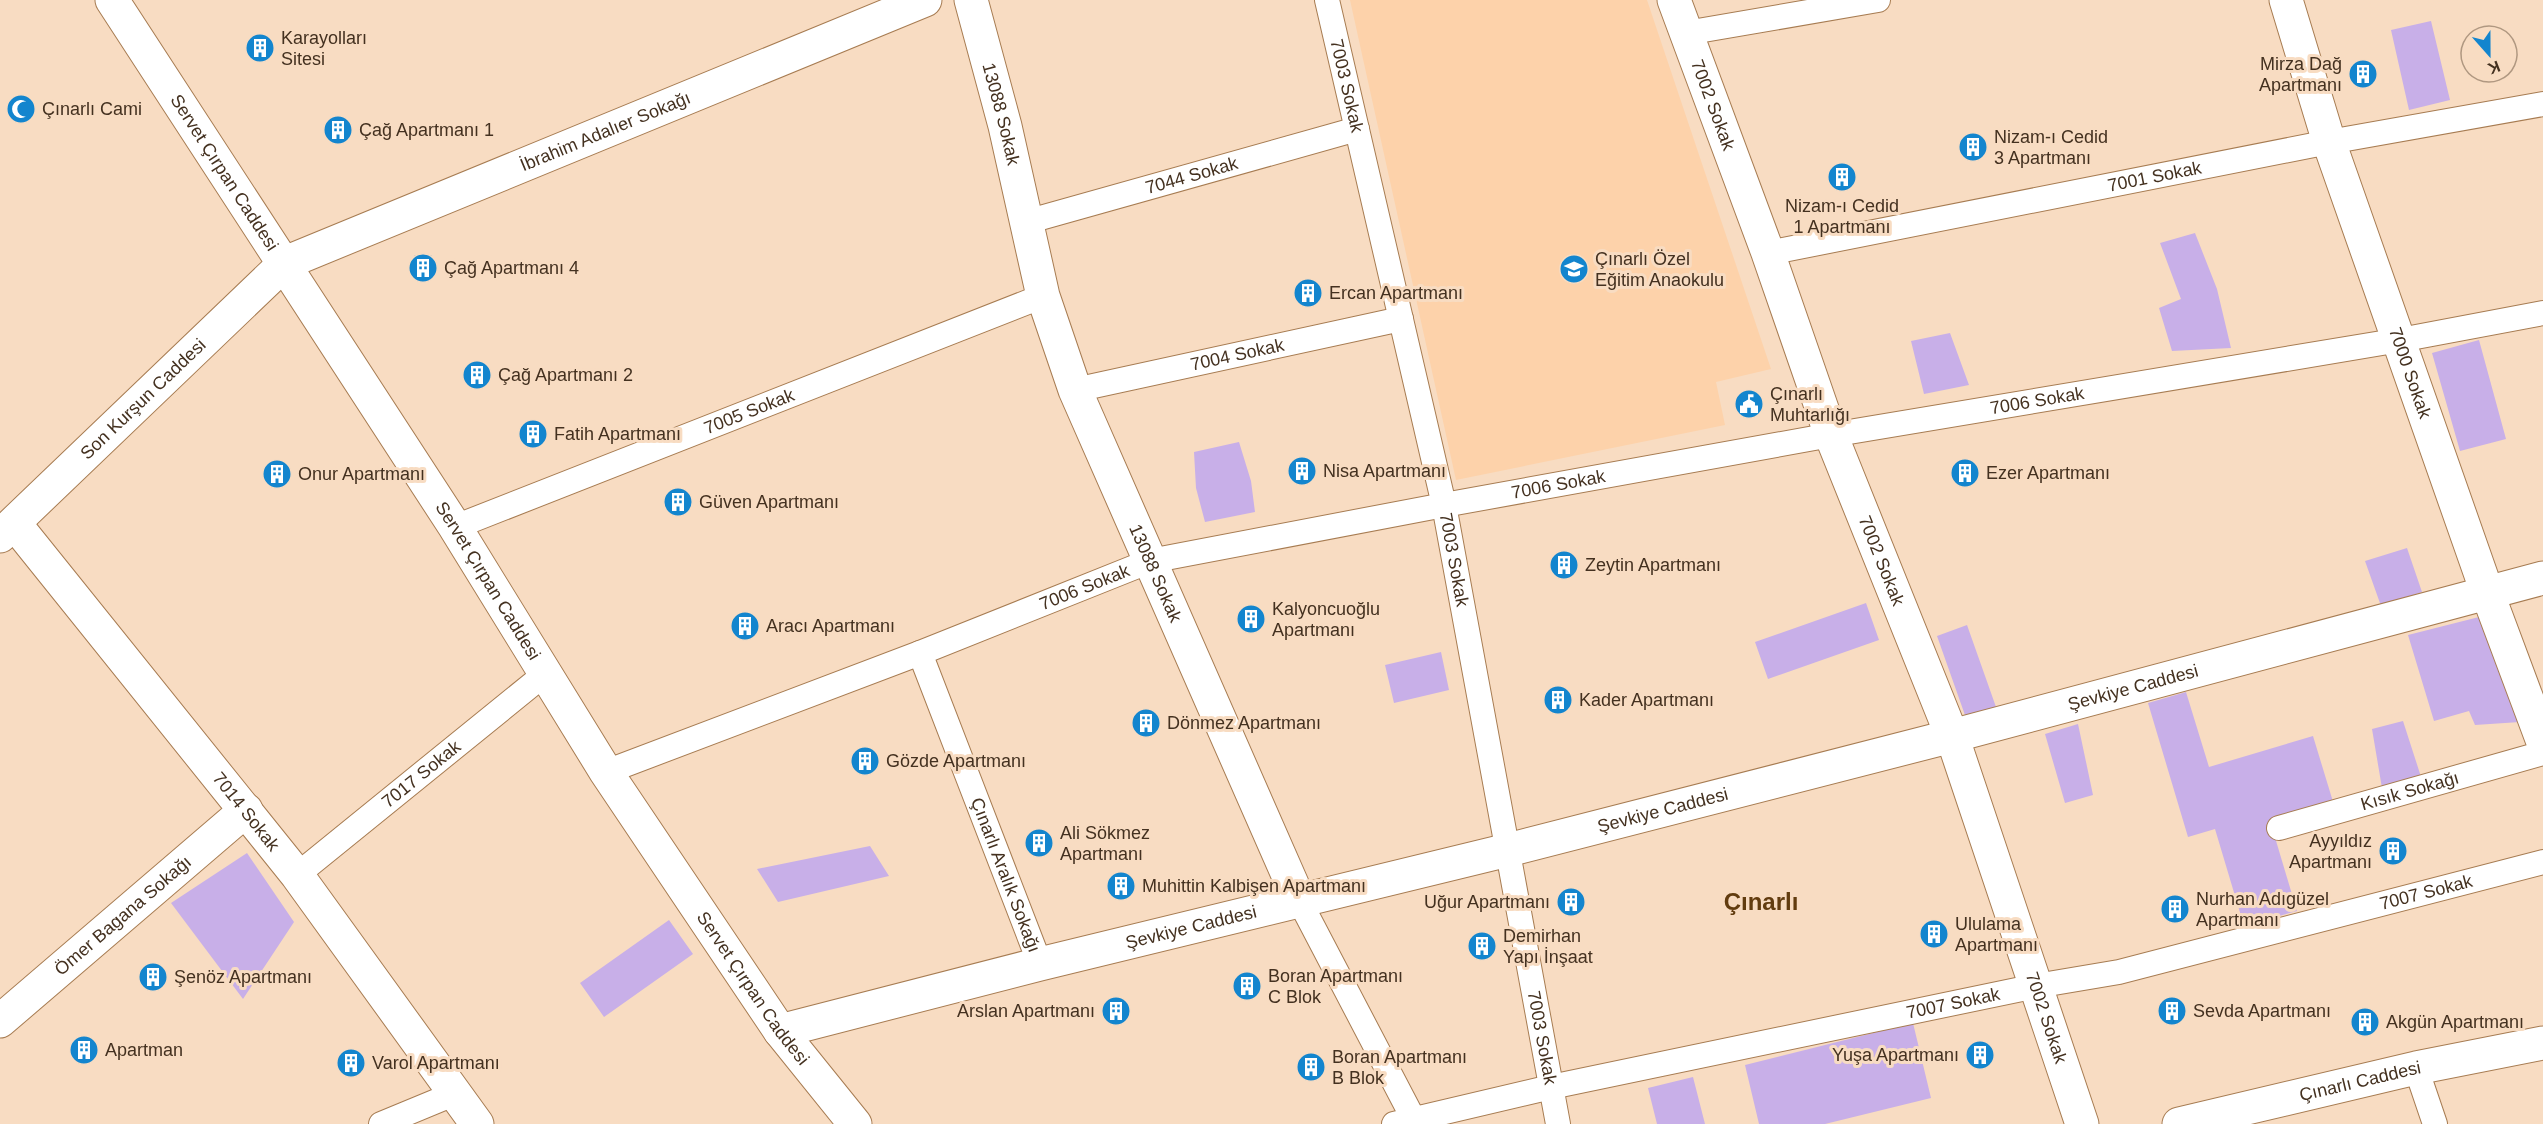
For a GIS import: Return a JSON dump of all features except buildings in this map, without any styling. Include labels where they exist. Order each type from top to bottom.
[{"type":"street","name":"Servet Çırpan Caddesi","points":[[112,0],[455,527],[606,772],[780,1031],[855,1124]]},
{"type":"street","name":"İbrahim Adalıer Sokağı","points":[[285,263],[925,0]]},
{"type":"street","name":"13088 Sokak","points":[[971,0],[1005,126],[1043,296],[1075,390],[1299,900]]},
{"type":"street","name":"7002 Sokak","points":[[1674,0],[1768,253],[1831,435],[1952,736],[2082,1124]]},
{"type":"street","name":"7000 Sokak","points":[[2286,0],[2329,142],[2487,592],[2543,742]]},
{"type":"street","name":"Son Kurşun Caddesi","points":[[5,524],[285,263]]},
{"type":"street","name":"7014 Sokak","points":[[5,524],[246,810],[297,874],[477,1124]]},
{"type":"street","name":"Şevkiye Caddesi","points":[[780,1031],[1040,964],[1508,850],[1952,736],[2543,578]]},
{"type":"street","name":"Ömer Bagana Sokağı","points":[[0,1021],[246,810]]},
{"type":"street","name":"Çınarlı Caddesi","points":[[2179,1124],[2415,1068],[2543,1043]]},
{"type":"lane","name":"7003 Sokak","points":[[1327,0],[1444,505],[1558,1124]]},
{"type":"lane","points":[[1686,33],[1878,0]]},
{"type":"lane","name":"7001 Sokak","points":[[1768,253],[2329,142],[2543,104]]},
{"type":"lane","name":"7044 Sokak","points":[[1026,222],[1357,129]]},
{"type":"lane","name":"7005 Sokak","points":[[455,527],[1043,296]]},
{"type":"lane","name":"7006 Sokak","points":[[606,772],[920,653],[1150,561],[1831,435],[2400,340],[2543,313]]},
{"type":"lane","name":"7004 Sokak","points":[[1075,390],[1401,319]]},
{"type":"lane","name":"Çınarlı Aralık Sokağı","points":[[920,653],[1040,964]]},
{"type":"lane","name":"7017 Sokak","points":[[297,874],[546,673]]},
{"type":"lane","name":"Kısık Sokağı","points":[[2279,828],[2543,753]]},
{"type":"lane","name":"7007 Sokak","points":[[1404,1122],[1551,1087],[2036,986],[2119,972],[2543,862]]},
{"type":"lane","name":"13088 Sokak","points":[[1299,900],[1404,1122]]},
{"type":"lane","points":[[2415,1068],[2435,1124]]},
{"type":"lane","points":[[381,1124],[456,1093]]},
{"type":"shaded area","name":"Çınarlı Özel Eğitim Anaokulu","points":[[1350,0],[1647,0],[1771,369],[1716,382],[1725,425],[1456,480]]},
{"type":"shaded area","points":[[2431,21],[2450,100],[2409,110],[2391,30]]},
{"type":"shaded area","points":[[2195,233],[2217,289],[2231,348],[2172,351],[2159,308],[2181,299],[2160,243]]},
{"type":"shaded area","points":[[1950,333],[1969,385],[1924,394],[1911,341]]},
{"type":"shaded area","points":[[2479,340],[2506,439],[2460,451],[2432,353]]},
{"type":"shaded area","points":[[1239,442],[1251,481],[1255,512],[1205,522],[1196,488],[1194,452]]},
{"type":"shaded area","points":[[2407,548],[2422,592],[2381,606],[2365,561]]},
{"type":"shaded area","points":[[1866,603],[1879,640],[1768,679],[1755,642]]},
{"type":"shaded area","points":[[2483,616],[2520,722],[2475,725],[2469,711],[2434,721],[2408,635]]},
{"type":"shaded area","points":[[1967,625],[1996,707],[1966,718],[1937,636]]},
{"type":"shaded area","points":[[1441,652],[1449,690],[1394,703],[1385,665]]},
{"type":"shaded area","points":[[2186,692],[2209,767],[2313,736],[2334,805],[2271,824],[2297,911],[2244,926],[2215,829],[2188,837],[2148,703]]},
{"type":"shaded area","points":[[2403,721],[2423,783],[2383,794],[2372,729]]},
{"type":"shaded area","points":[[2078,724],[2093,795],[2065,803],[2045,734]]},
{"type":"shaded area","points":[[870,846],[889,876],[778,902],[757,869]]},
{"type":"shaded area","points":[[247,853],[294,922],[243,999],[171,903]]},
{"type":"shaded area","points":[[669,920],[693,954],[604,1017],[580,983]]},
{"type":"shaded area","points":[[1913,1023],[1931,1098],[1825,1124],[1759,1124],[1745,1065]]},
{"type":"shaded area","points":[[1693,1077],[1705,1124],[1657,1124],[1648,1088]]},
{"type":"place","name":"Karayolları Sitesi","points":[[260,48]]},
{"type":"place","name":"Mirza Dağ Apartmanı","points":[[2363,74]]},
{"type":"place","name":"Çınarlı Cami","points":[[21,109]]},
{"type":"place","name":"Çağ Apartmanı 1","points":[[338,130]]},
{"type":"place","name":"Nizam-ı Cedid 3 Apartmanı","points":[[1973,147]]},
{"type":"place","name":"Nizam-ı Cedid 1 Apartmanı","points":[[1842,177]]},
{"type":"place","name":"Çağ Apartmanı 4","points":[[423,268]]},
{"type":"place","name":"Çınarlı Özel Eğitim Anaokulu","points":[[1574,269]]},
{"type":"place","name":"Ercan Apartmanı","points":[[1308,293]]},
{"type":"place","name":"Çağ Apartmanı 2","points":[[477,375]]},
{"type":"place","name":"Çınarlı Muhtarlığı","points":[[1749,404]]},
{"type":"place","name":"Fatih Apartmanı","points":[[533,434]]},
{"type":"place","name":"Nisa Apartmanı","points":[[1302,471]]},
{"type":"place","name":"Ezer Apartmanı","points":[[1965,473]]},
{"type":"place","name":"Onur Apartmanı","points":[[277,474]]},
{"type":"place","name":"Güven Apartmanı","points":[[678,502]]},
{"type":"place","name":"Zeytin Apartmanı","points":[[1564,565]]},
{"type":"place","name":"Kalyoncuoğlu Apartmanı","points":[[1251,619]]},
{"type":"place","name":"Aracı Apartmanı","points":[[745,626]]},
{"type":"place","name":"Kader Apartmanı","points":[[1558,700]]},
{"type":"place","name":"Dönmez Apartmanı","points":[[1146,723]]},
{"type":"place","name":"Gözde Apartmanı","points":[[865,761]]},
{"type":"place","name":"Ali Sökmez Apartmanı","points":[[1039,843]]},
{"type":"place","name":"Ayyıldız Apartmanı","points":[[2393,851]]},
{"type":"place","name":"Muhittin Kalbişen Apartmanı","points":[[1121,886]]},
{"type":"place","name":"Uğur Apartmanı","points":[[1571,902]]},
{"type":"place","name":"Nurhan Adıgüzel Apartmanı","points":[[2175,909]]},
{"type":"place","name":"Ululama Apartmanı","points":[[1934,934]]},
{"type":"place","name":"Demirhan Yapı İnşaat","points":[[1482,946]]},
{"type":"place","name":"Şenöz Apartmanı","points":[[153,977]]},
{"type":"place","name":"Boran Apartmanı C Blok","points":[[1247,986]]},
{"type":"place","name":"Arslan Apartmanı","points":[[1116,1011]]},
{"type":"place","name":"Sevda Apartmanı","points":[[2172,1011]]},
{"type":"place","name":"Akgün Apartmanı","points":[[2365,1022]]},
{"type":"place","name":"Apartman","points":[[84,1050]]},
{"type":"place","name":"Yuşa Apartmanı","points":[[1980,1055]]},
{"type":"place","name":"Varol Apartmanı","points":[[351,1063]]},
{"type":"place","name":"Boran Apartmanı B Blok","points":[[1311,1067]]},
{"type":"district","name":"Çınarlı","points":[[1761,901]]}]
